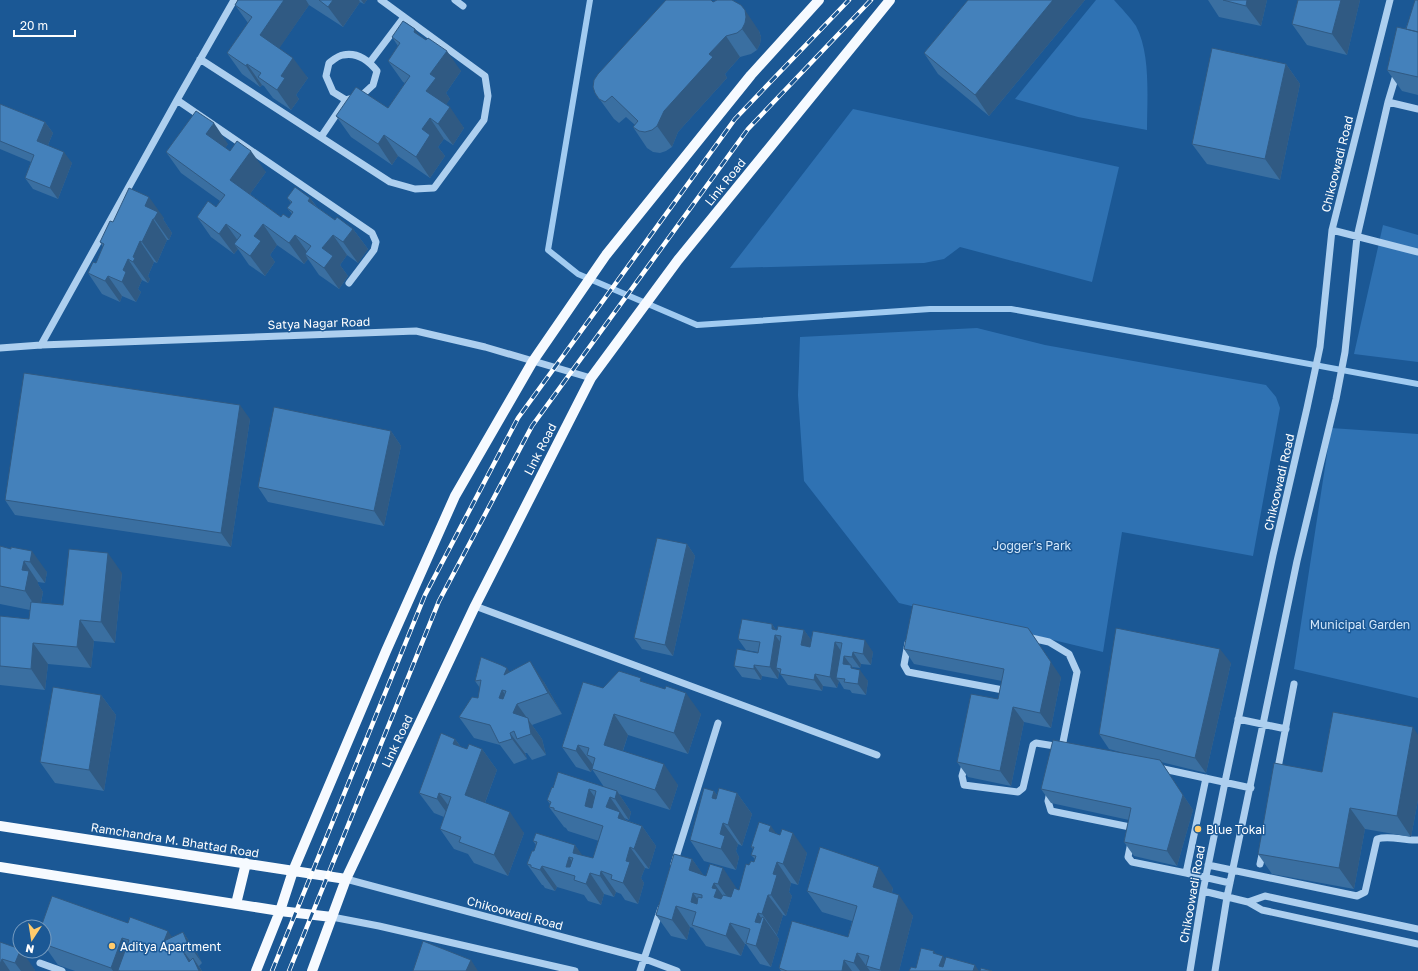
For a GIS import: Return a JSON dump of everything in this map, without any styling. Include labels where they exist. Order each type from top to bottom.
[{"type":"main road","points":[[256,971],[280,911],[293,870],[386,651],[455,496],[533,361],[611,248],[751,75],[819,0]]},
{"type":"main road","name":"Link Road","points":[[312,971],[346,879],[475,606],[591,378],[678,260],[890,0]]},
{"type":"main road","name":"Ramchandra M. Bhattad Road","points":[[0,826],[346,879]]},
{"type":"main road","points":[[236,904],[246,863]]},
{"type":"main road","points":[[0,867],[280,911],[332,917]]},
{"type":"street","points":[[41,345],[234,0]]},
{"type":"street","points":[[200,59],[390,182],[415,189],[434,188],[484,120],[488,96],[485,76],[381,0]]},
{"type":"street","points":[[455,0],[463,6]]},
{"type":"street","name":"Chikoowadi Road","points":[[1190,971],[1203,891],[1238,719],[1320,347],[1332,230],[1390,0]]},
{"type":"street","points":[[370,62],[404,16]]},
{"type":"street","points":[[322,137],[346,100],[361,96],[373,85],[377,71],[370,62],[358,56],[342,54],[329,63],[326,76],[333,92],[346,100]]},
{"type":"street","points":[[1215,971],[1227,897],[1251,788],[1297,561],[1336,399],[1345,352],[1357,237],[1388,102],[1399,64]]},
{"type":"street","points":[[177,100],[372,233],[376,242],[374,250],[349,283]]},
{"type":"street","points":[[1388,102],[1418,109]]},
{"type":"street","points":[[1332,230],[1418,252]]},
{"type":"street","name":"Satya Nagar Road","points":[[0,348],[41,345],[416,330],[485,347],[591,378]]},
{"type":"street","points":[[475,606],[877,754]]},
{"type":"street","points":[[1019,636],[1049,642],[1070,654],[1077,672],[1066,748],[1060,755]]},
{"type":"street","points":[[909,637],[904,665],[908,672],[1004,690],[1005,695],[1003,704]]},
{"type":"street","points":[[1276,781],[1294,684]]},
{"type":"street","points":[[1238,719],[1286,729]]},
{"type":"street","points":[[673,868],[718,723]]},
{"type":"street","points":[[967,755],[962,776],[964,785],[1018,792],[1023,788],[1033,745],[1036,743],[1066,748]]},
{"type":"street","points":[[1153,767],[1251,788]]},
{"type":"street","points":[[1186,873],[1206,778]]},
{"type":"street","points":[[1052,786],[1048,801],[1051,811],[1130,827],[1133,834],[1128,857],[1132,862],[1230,883]]},
{"type":"street","points":[[1208,865],[1358,896],[1365,892],[1376,839],[1382,837],[1418,840]]},
{"type":"street","points":[[1260,864],[1264,841]]},
{"type":"street","name":"Chikoowadi Road","points":[[346,879],[645,960],[677,971]]},
{"type":"street","points":[[1203,891],[1248,902],[1262,910],[1418,944]]},
{"type":"street","points":[[1248,902],[1265,896],[1418,930]]},
{"type":"street","points":[[640,971],[645,960],[664,898]]},
{"type":"street","points":[[332,917],[379,926],[575,971]]},
{"type":"street","points":[[40,963],[62,971]]},
{"type":"green space","points":[[1096,0],[1114,0],[1134,23],[1141,37],[1147,77],[1147,130],[1078,117],[1015,99]]},
{"type":"green space","points":[[853,109],[1119,167],[1092,282],[960,247],[944,259],[924,263],[730,268]]},
{"type":"green space","points":[[1383,225],[1418,235],[1418,362],[1354,354]]},
{"type":"green space","name":"Jogger's Park","points":[[977,328],[1045,345],[1266,385],[1276,397],[1280,408],[1253,556],[1122,532],[1103,652],[899,603],[804,481],[798,395],[800,337]]},
{"type":"green space","name":"Municipal Garden","points":[[1331,428],[1418,434],[1418,698],[1294,669]]},
{"type":"building","points":[[238,0],[284,0],[260,35],[293,58],[281,76],[285,78],[277,90],[258,77],[261,73],[247,64],[246,66],[227,53],[252,17],[235,5]]},
{"type":"building","points":[[319,0],[333,0],[328,7]]},
{"type":"building","points":[[666,0],[711,0],[713,2],[717,0],[732,0],[741,5],[745,10],[745,23],[742,29],[737,33],[726,36],[709,54],[713,57],[664,111],[657,126],[652,130],[645,132],[639,131],[633,127],[638,121],[612,96],[605,102],[599,99],[593,87],[594,80]]},
{"type":"building","points":[[968,0],[1053,0],[975,95],[924,53]]},
{"type":"building","points":[[1223,0],[1247,0],[1246,6]]},
{"type":"building","points":[[1298,0],[1341,0],[1332,34],[1292,24]]},
{"type":"building","points":[[1415,0],[1418,0],[1418,32],[1406,29]]},
{"type":"building","points":[[403,21],[415,29],[414,32],[426,40],[428,38],[447,51],[430,74],[436,78],[426,91],[450,107],[438,124],[430,118],[422,129],[430,135],[416,157],[384,135],[378,144],[336,116],[356,87],[388,108],[410,76],[388,61],[400,43],[392,37]]},
{"type":"building","points":[[1397,27],[1418,32],[1418,77],[1387,70]]},
{"type":"building","points":[[1212,48],[1286,64],[1265,159],[1192,144]]},
{"type":"building","points":[[0,104],[45,122],[37,141],[64,152],[50,188],[25,178],[34,155],[0,141]]},
{"type":"building","points":[[196,111],[214,123],[206,134],[230,151],[237,141],[251,151],[230,180],[281,217],[283,214],[289,218],[293,212],[287,208],[292,202],[287,198],[295,187],[310,198],[308,201],[335,220],[337,217],[353,229],[343,242],[333,235],[322,248],[333,256],[324,268],[305,254],[311,246],[295,235],[289,243],[263,224],[254,236],[261,241],[250,256],[234,244],[241,235],[226,224],[219,234],[197,217],[208,201],[216,207],[225,195],[166,152]]},
{"type":"building","points":[[129,188],[149,197],[145,206],[158,212],[142,242],[140,241],[133,257],[135,258],[133,262],[128,259],[123,270],[126,272],[122,282],[108,276],[105,281],[88,273],[93,262],[96,263],[104,244],[100,242],[110,221],[113,222]]},
{"type":"building","points":[[24,373],[240,405],[221,533],[5,500]]},
{"type":"building","points":[[274,407],[391,431],[374,511],[258,487]]},
{"type":"building","points":[[657,538],[687,544],[665,645],[634,638]]},
{"type":"building","points":[[0,546],[11,549],[11,547],[32,551],[30,562],[24,561],[22,570],[29,571],[25,591],[0,586]]},
{"type":"building","points":[[69,549],[108,553],[101,622],[80,620],[77,647],[33,643],[31,669],[0,666],[0,616],[29,619],[31,602],[63,605]]},
{"type":"building","points":[[913,604],[1028,628],[1051,662],[1040,713],[1013,707],[1000,771],[957,762],[971,694],[998,699],[1004,669],[904,649]]},
{"type":"building","points":[[742,619],[772,624],[772,629],[777,630],[778,626],[804,630],[801,645],[810,647],[813,631],[865,640],[863,654],[853,652],[852,657],[844,656],[843,664],[851,665],[851,668],[860,670],[858,684],[844,682],[845,679],[836,678],[842,643],[835,642],[830,677],[815,674],[814,680],[780,674],[781,669],[776,668],[781,636],[775,635],[770,667],[754,665],[754,669],[734,666],[737,649],[758,653],[760,642],[738,639]]},
{"type":"building","points":[[1116,628],[1220,649],[1195,758],[1099,734]]},
{"type":"building","points":[[481,657],[507,668],[504,675],[530,661],[548,693],[517,704],[513,713],[528,718],[531,734],[517,739],[514,731],[510,733],[512,739],[499,743],[490,725],[459,717],[472,697],[478,698],[481,680],[475,681]],"holes":[[[502,690],[506,691],[503,699],[499,698]]]},
{"type":"building","points":[[619,671],[641,678],[640,681],[665,689],[666,686],[686,693],[674,733],[614,714],[604,745],[664,764],[655,790],[592,769],[595,758],[587,755],[589,748],[578,745],[576,751],[562,747],[583,682],[603,688]]},
{"type":"building","points":[[53,687],[101,695],[89,770],[40,762]]},
{"type":"building","points":[[1333,712],[1413,727],[1397,816],[1350,808],[1339,868],[1258,854],[1274,763],[1322,772]]},
{"type":"building","points":[[441,733],[455,739],[453,744],[467,749],[469,744],[482,749],[465,795],[510,812],[494,855],[459,842],[461,837],[440,829],[451,797],[439,793],[437,799],[419,793]]},
{"type":"building","points":[[1053,740],[1160,760],[1183,795],[1167,851],[1124,842],[1131,808],[1041,789]]},
{"type":"building","points":[[558,772],[617,791],[615,799],[610,797],[606,807],[620,812],[618,818],[642,826],[634,849],[630,847],[626,861],[630,862],[623,883],[611,879],[612,875],[601,871],[600,876],[590,873],[586,884],[574,880],[575,876],[542,866],[540,870],[527,864],[537,842],[533,841],[536,833],[575,845],[573,853],[593,858],[603,826],[549,807],[551,802],[547,800],[552,787],[553,788]],"holes":[[[589,789],[596,791],[592,808],[585,806]],[[569,857],[573,858],[570,867],[566,867]]]},
{"type":"building","points":[[704,788],[714,791],[712,798],[716,799],[719,788],[737,793],[728,825],[723,823],[720,834],[725,836],[721,849],[690,840]]},
{"type":"building","points":[[759,822],[771,826],[769,831],[780,835],[782,829],[793,833],[783,864],[777,862],[773,874],[777,875],[771,895],[768,895],[762,914],[758,913],[755,922],[760,923],[762,917],[764,918],[756,946],[746,943],[750,929],[730,923],[726,936],[692,925],[696,912],[676,906],[672,920],[656,915],[674,854],[692,859],[689,870],[706,876],[710,864],[723,868],[718,884],[714,883],[712,888],[717,889],[714,897],[721,899],[723,895],[731,897],[734,888],[739,890],[746,864],[749,865],[751,861],[754,862],[756,856],[751,855],[754,847],[751,847]],"holes":[[[693,893],[702,895],[702,898],[698,897],[697,904],[691,902]]]},
{"type":"building","points":[[820,847],[879,867],[873,887],[899,895],[880,970],[866,966],[869,956],[857,953],[854,963],[844,960],[842,971],[787,971],[779,968],[792,921],[848,937],[857,906],[807,891]]},
{"type":"building","points":[[52,896],[128,923],[130,917],[168,931],[164,941],[183,932],[187,942],[181,948],[189,962],[193,958],[199,971],[120,971],[118,970],[129,940],[122,938],[111,968],[52,947],[52,919],[44,919]]},
{"type":"building","points":[[423,941],[471,960],[466,971],[413,971]]},
{"type":"building","points":[[0,942],[12,946],[12,959],[17,959],[15,963],[2,959],[0,964]]},
{"type":"building","points":[[921,948],[934,951],[933,953],[943,956],[939,966],[943,967],[946,957],[975,965],[973,971],[909,971],[911,967],[916,968]]},
{"type":"building","points":[[981,968],[992,971],[980,971]]},
{"type":"waterway","points":[[590,0],[548,250],[578,274],[697,325],[930,309],[1011,309],[1418,384]]},
{"type":"railway","points":[[272,971],[425,595],[518,418],[735,119],[849,0]]},
{"type":"railway","points":[[289,971],[439,601],[532,426],[748,129],[871,0]]},
{"type":"place","name":"Blue Tokai","points":[[1198,829]]},
{"type":"place","name":"Aditya Apartment","points":[[112,946]]}]
